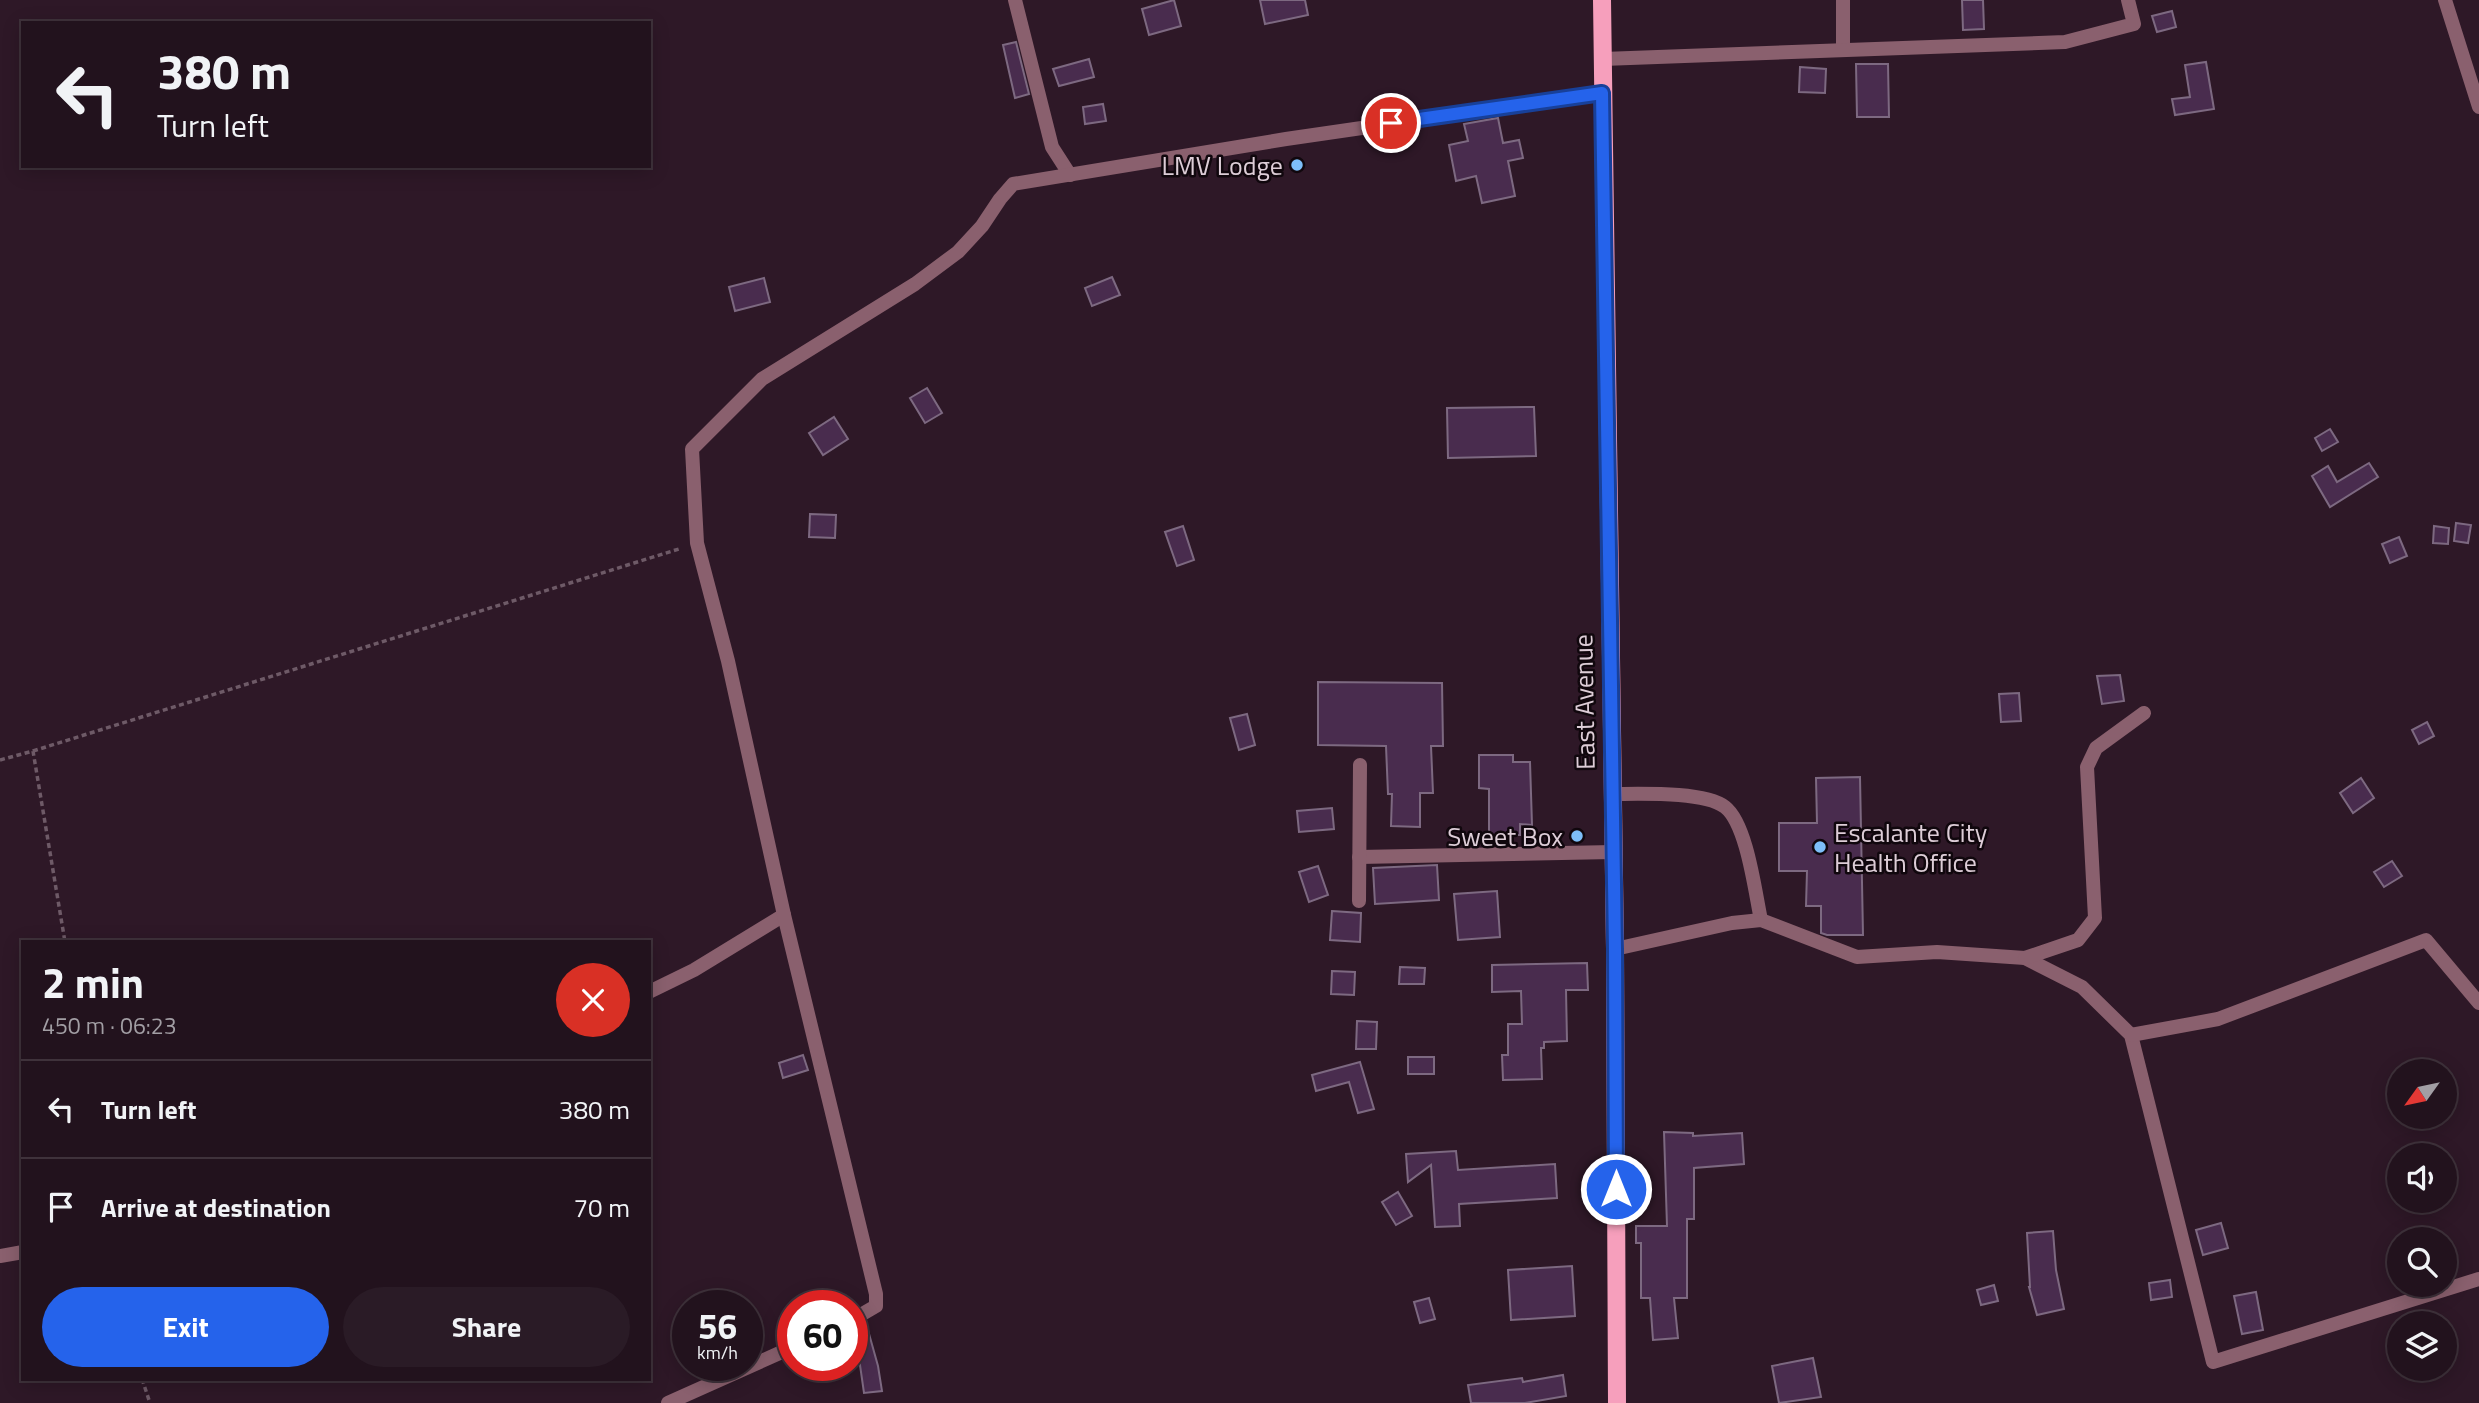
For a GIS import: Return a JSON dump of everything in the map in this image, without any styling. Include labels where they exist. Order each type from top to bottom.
[{"type":"main road","name":"East Avenue","points":[[1602,0],[1615,949],[1617,1403]]},
{"type":"street","points":[[1014,0],[1052,146],[1070,175]]},
{"type":"street","points":[[1843,0],[1843,50]]},
{"type":"street","points":[[1603,59],[2065,42],[2134,24],[2128,0]]},
{"type":"street","points":[[2445,0],[2479,107]]},
{"type":"street","points":[[868,1311],[876,1306],[876,1294],[784,915],[728,661],[697,543],[692,449],[762,379],[915,284],[958,252],[982,226],[1013,184],[1286,139],[1602,93]]},
{"type":"street","points":[[2025,958],[2078,940],[2095,918],[2087,767],[2096,748],[2144,713]]},
{"type":"street","points":[[1359,901],[1360,765]]},
{"type":"street","points":[[1612,794],[1693,796],[1724,806],[1741,830],[1761,920]]},
{"type":"street","points":[[1359,857],[1613,852]]},
{"type":"street","points":[[651,991],[694,970],[784,915]]},
{"type":"street","points":[[1615,949],[1732,923],[1761,920],[1857,957],[1937,952],[2025,958],[2082,986],[2131,1035],[2213,1362],[2479,1279]]},
{"type":"street","points":[[2131,1035],[2218,1019],[2426,940],[2479,1003]]},
{"type":"street","points":[[0,1256],[21,1252]]},
{"type":"street","points":[[668,1403],[777,1354]]},
{"type":"path","points":[[0,760],[697,543]]},
{"type":"path","points":[[33,751],[65,940]]},
{"type":"path","points":[[143,1381],[150,1403]]},
{"type":"building","points":[[1174,0],[1181,26],[1149,35],[1142,9]]},
{"type":"building","points":[[1260,0],[1305,0],[1308,15],[1265,24]]},
{"type":"building","points":[[1962,0],[1983,0],[1984,29],[1963,30]]},
{"type":"building","points":[[2172,11],[2176,27],[2157,32],[2152,16]]},
{"type":"building","points":[[1016,42],[1029,94],[1015,98],[1003,45]]},
{"type":"building","points":[[1089,59],[1094,77],[1059,86],[1053,69]]},
{"type":"building","points":[[2206,62],[2214,109],[2175,115],[2172,99],[2190,97],[2185,65]]},
{"type":"building","points":[[1856,64],[1888,64],[1889,117],[1857,117]]},
{"type":"building","points":[[1800,67],[1826,69],[1825,93],[1799,92]]},
{"type":"building","points":[[1103,104],[1106,121],[1085,124],[1083,107]]},
{"type":"building","points":[[1498,118],[1503,143],[1519,140],[1523,158],[1508,161],[1515,196],[1482,203],[1476,176],[1456,181],[1449,145],[1468,141],[1464,124]]},
{"type":"building","points":[[1112,277],[1120,295],[1092,306],[1085,288]]},
{"type":"building","points":[[764,278],[770,302],[735,311],[729,287]]},
{"type":"building","points":[[927,388],[942,413],[925,423],[910,398]]},
{"type":"building","points":[[1534,407],[1536,456],[1448,458],[1447,408]]},
{"type":"building","points":[[834,417],[848,439],[823,455],[809,433]]},
{"type":"building","points":[[2330,429],[2338,442],[2322,451],[2315,438]]},
{"type":"building","points":[[2369,463],[2378,477],[2330,507],[2312,476],[2328,466],[2337,482]]},
{"type":"building","points":[[810,514],[836,515],[835,538],[809,537]]},
{"type":"building","points":[[2456,523],[2471,525],[2468,543],[2454,541]]},
{"type":"building","points":[[1183,526],[1194,560],[1177,566],[1165,532]]},
{"type":"building","points":[[2434,526],[2449,528],[2448,544],[2433,543]]},
{"type":"building","points":[[2399,537],[2407,556],[2390,563],[2382,544]]},
{"type":"building","points":[[2120,675],[2124,701],[2102,704],[2097,676]]},
{"type":"building","points":[[1318,682],[1442,683],[1443,746],[1431,746],[1433,793],[1420,793],[1420,827],[1391,826],[1392,794],[1388,794],[1386,746],[1318,745]]},
{"type":"building","points":[[2019,693],[2021,721],[2001,722],[1999,694]]},
{"type":"building","points":[[1247,714],[1255,745],[1239,750],[1230,718]]},
{"type":"building","points":[[2427,722],[2434,736],[2419,744],[2412,730]]},
{"type":"building","points":[[1479,755],[1513,755],[1513,762],[1530,762],[1532,825],[1520,824],[1520,835],[1489,835],[1489,789],[1479,788]]},
{"type":"building","name":"Escalante City Health Office","points":[[1860,777],[1863,935],[1827,935],[1821,933],[1821,906],[1806,906],[1807,871],[1779,871],[1779,823],[1817,823],[1816,778]]},
{"type":"building","points":[[2361,778],[2374,798],[2353,813],[2340,793]]},
{"type":"building","points":[[1332,808],[1334,829],[1299,832],[1297,811]]},
{"type":"building","points":[[2392,861],[2402,876],[2384,887],[2374,872]]},
{"type":"building","points":[[1437,865],[1439,900],[1375,904],[1373,868]]},
{"type":"building","points":[[1318,866],[1328,895],[1309,902],[1299,872]]},
{"type":"building","points":[[1497,891],[1500,937],[1458,940],[1454,894]]},
{"type":"building","points":[[1332,911],[1361,913],[1360,942],[1330,940]]},
{"type":"building","points":[[1587,963],[1588,990],[1566,990],[1567,1041],[1544,1042],[1544,1048],[1541,1048],[1542,1079],[1503,1080],[1502,1055],[1508,1055],[1508,1024],[1522,1024],[1521,991],[1492,992],[1492,965]]},
{"type":"building","points":[[1400,967],[1425,968],[1424,984],[1399,984]]},
{"type":"building","points":[[1332,971],[1355,972],[1354,995],[1331,994]]},
{"type":"building","points":[[1357,1021],[1377,1022],[1376,1049],[1356,1049]]},
{"type":"building","points":[[803,1055],[808,1070],[783,1078],[779,1063]]},
{"type":"building","points":[[1408,1057],[1434,1057],[1434,1074],[1408,1074]]},
{"type":"building","points":[[1360,1062],[1374,1109],[1358,1113],[1349,1082],[1316,1091],[1312,1075]]},
{"type":"building","points":[[1664,1132],[1693,1133],[1693,1136],[1742,1133],[1744,1164],[1694,1168],[1694,1219],[1687,1219],[1687,1298],[1674,1298],[1678,1338],[1653,1340],[1650,1298],[1641,1298],[1641,1243],[1636,1243],[1636,1226],[1667,1226]]},
{"type":"building","points":[[1456,1151],[1458,1170],[1555,1164],[1557,1198],[1459,1204],[1460,1226],[1435,1227],[1431,1165],[1408,1182],[1406,1154]]},
{"type":"building","points":[[1398,1192],[1412,1216],[1396,1225],[1382,1202]]},
{"type":"building","points":[[2221,1223],[2228,1248],[2203,1255],[2196,1230]]},
{"type":"building","points":[[2053,1231],[2056,1270],[2064,1309],[2037,1315],[2029,1287],[2027,1233]]},
{"type":"building","points":[[1572,1266],[1575,1316],[1511,1320],[1508,1270]]},
{"type":"building","points":[[2170,1280],[2172,1297],[2151,1300],[2149,1283]]},
{"type":"building","points":[[1994,1285],[1998,1301],[1981,1305],[1977,1290]]},
{"type":"building","points":[[2256,1292],[2263,1330],[2242,1334],[2234,1296]]},
{"type":"building","points":[[1429,1298],[1435,1319],[1420,1323],[1414,1302]]},
{"type":"building","points":[[868,1330],[882,1391],[864,1393],[862,1381],[868,1381]]},
{"type":"building","points":[[1813,1358],[1821,1397],[1779,1403],[1772,1366]]},
{"type":"building","points":[[1563,1375],[1566,1396],[1525,1403],[1471,1403],[1468,1385],[1522,1378],[1523,1382]]},
{"type":"place","name":"LMV Lodge","points":[[1297,165]]},
{"type":"place","name":"Sweet Box","points":[[1577,836]]},
{"type":"place","name":"Escalante City Health Office","points":[[1820,847]]},
{"type":"route","points":[[1391,123],[1602,93],[1616,1189]]}]
